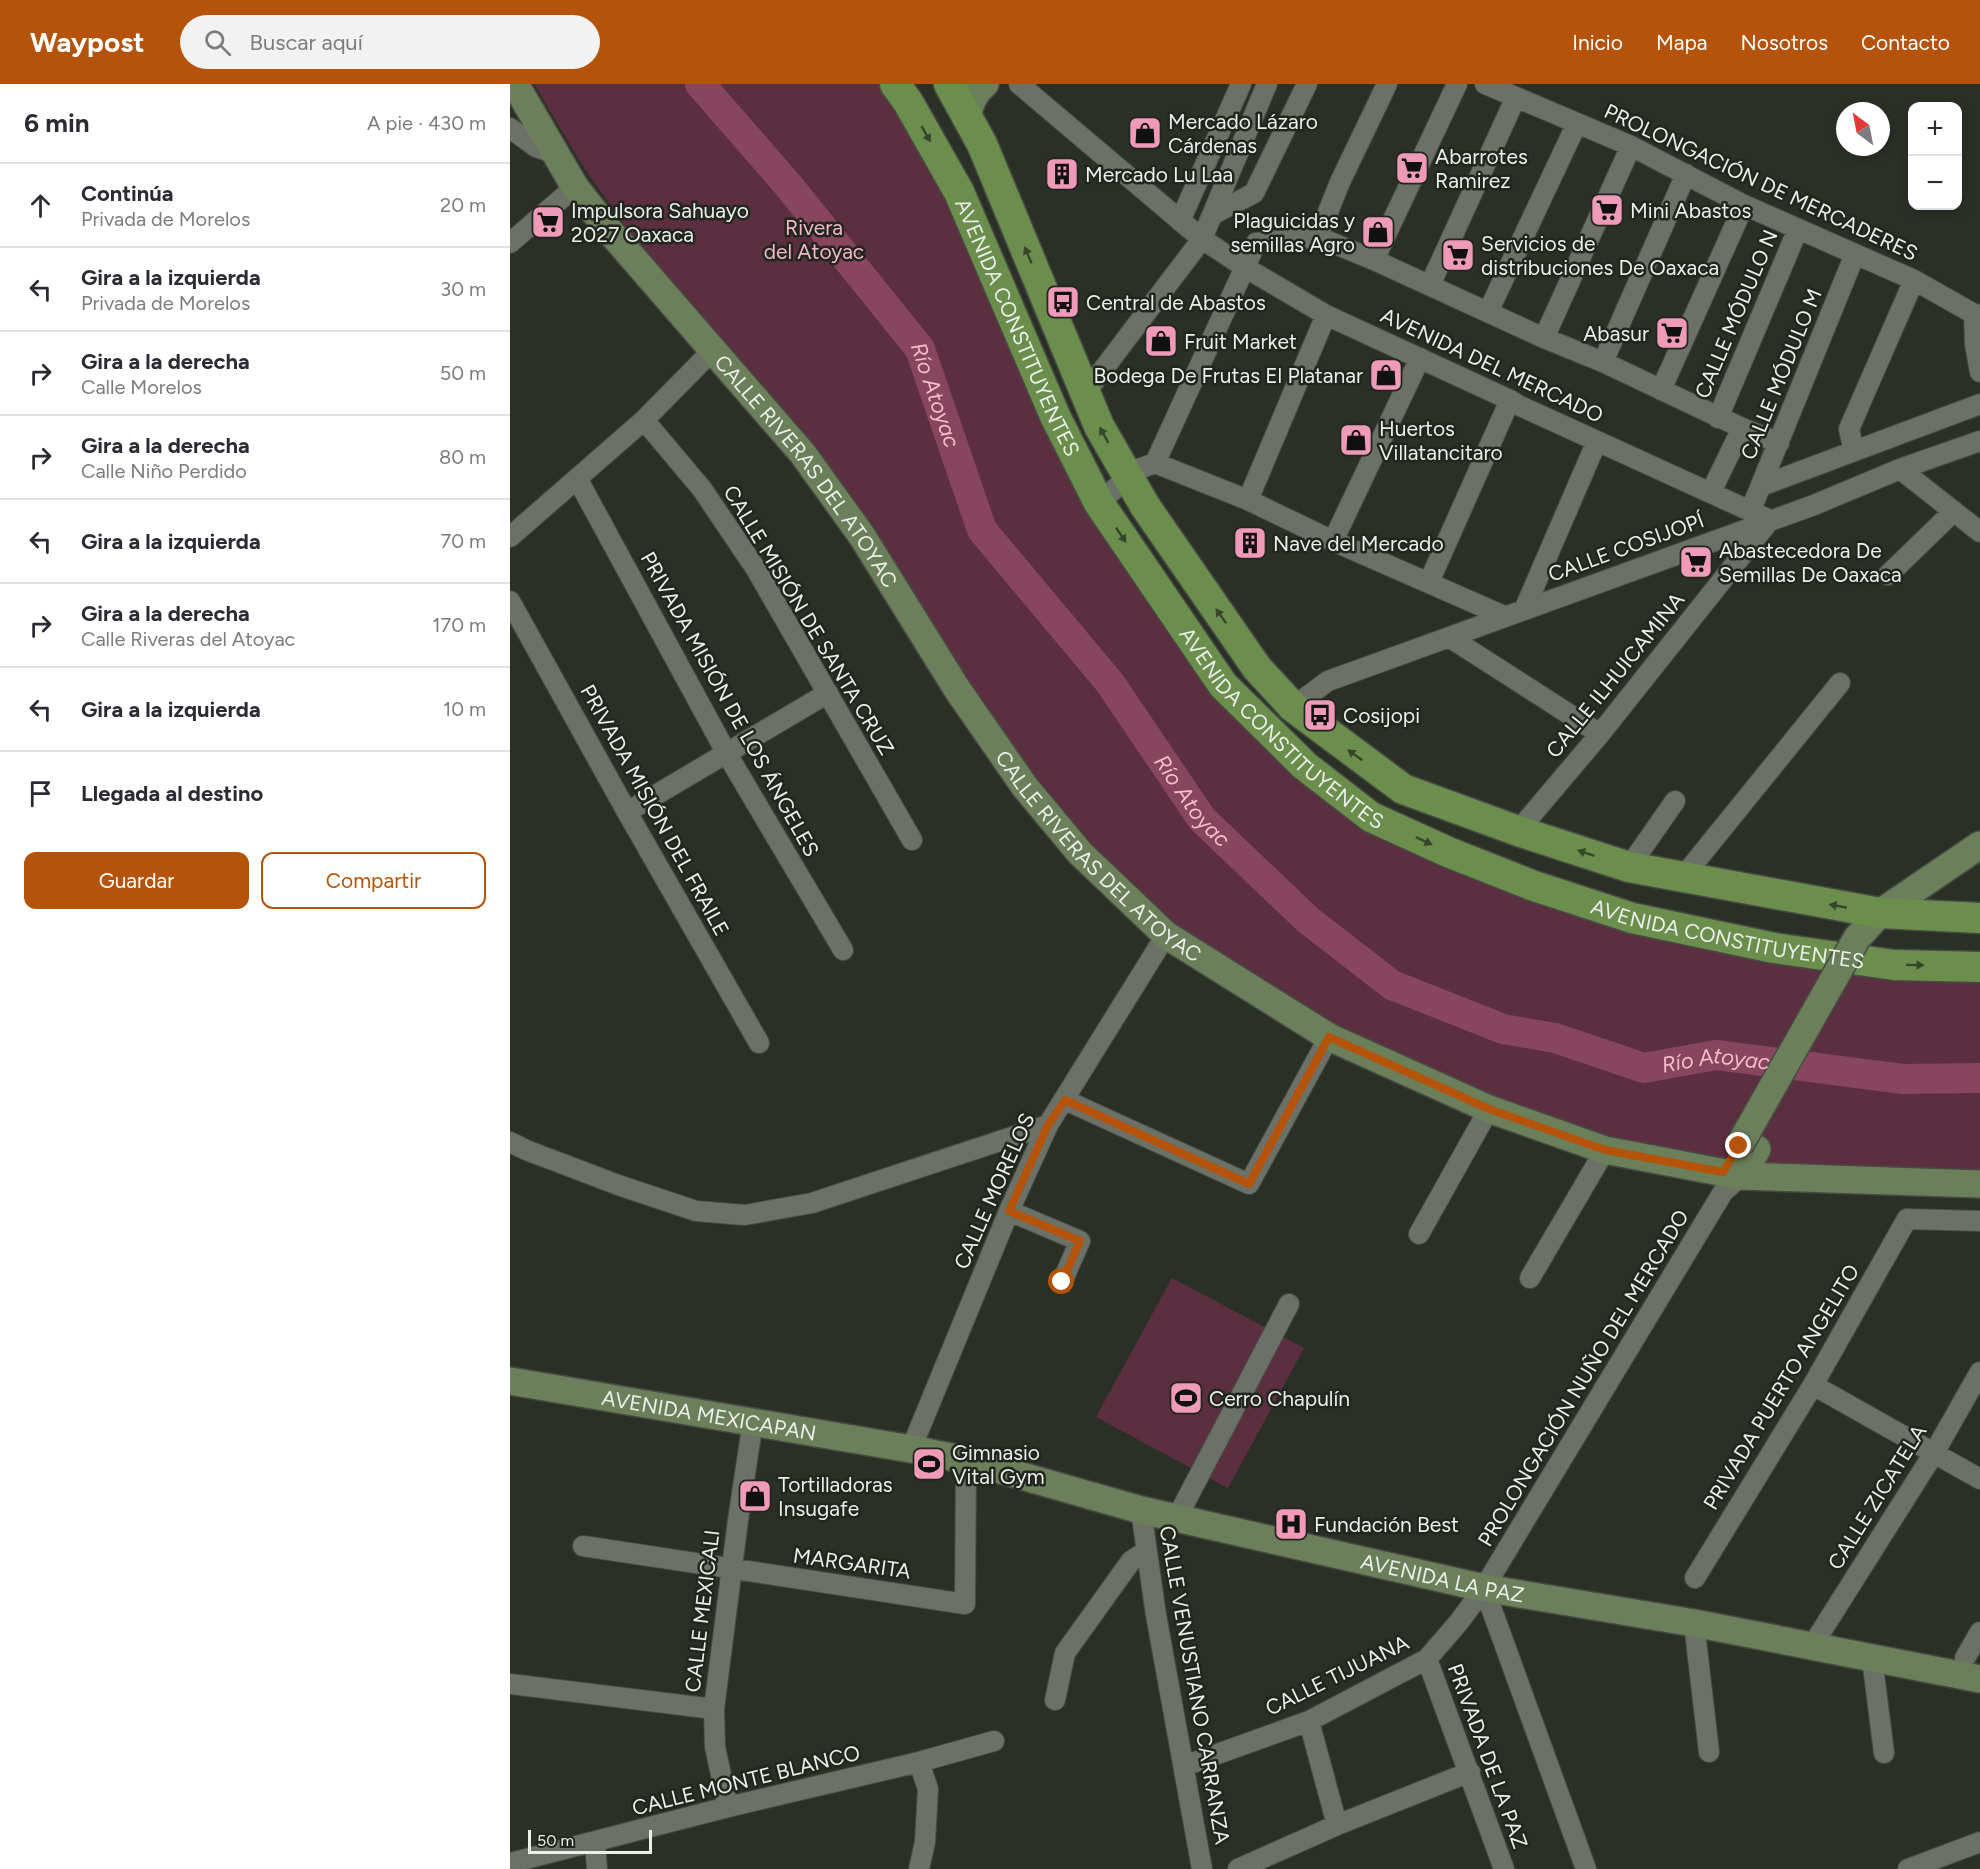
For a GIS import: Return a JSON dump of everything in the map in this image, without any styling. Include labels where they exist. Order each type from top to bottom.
[{"type":"main road","name":"AVENIDA CONSTITUYENTES","points":[[895,84],[908,102],[959,192],[1055,416],[1099,503],[1223,685],[1305,766],[1371,817],[1448,852],[1534,886],[1632,918],[1774,948],[1894,965],[1980,967]]},
{"type":"main road","name":"AVENIDA CONSTITUYENTES","points":[[949,84],[982,144],[1099,426],[1144,506],[1257,668],[1293,707],[1403,789],[1518,831],[1629,867],[1882,921],[1980,918]]},
{"type":"street","name":"CALLE RIVERAS DEL ATOYAC","points":[[515,84],[575,187],[607,228],[803,454],[862,536],[962,698],[1025,788],[1080,854],[1166,935],[1329,1037],[1489,1109],[1605,1150],[1729,1180],[1980,1184]]},
{"type":"street","points":[[967,115],[972,99],[985,84]]},
{"type":"street","name":"AVENIDA DEL MERCADO","points":[[1019,84],[1202,239],[1326,315],[1770,520]]},
{"type":"street","points":[[1180,221],[1241,84]]},
{"type":"street","points":[[1055,416],[1086,392],[1202,239],[1267,84]]},
{"type":"street","points":[[1212,215],[1254,193],[1307,84]]},
{"type":"street","points":[[1318,237],[1340,182],[1387,84]]},
{"type":"street","points":[[1374,260],[1457,84]]},
{"type":"street","name":"PROLONGACIÓN DE MERCADERES","points":[[1485,84],[1631,146],[1744,205],[1914,280],[1977,314]]},
{"type":"street","points":[[1430,285],[1516,97]]},
{"type":"street","points":[[1488,312],[1577,123]]},
{"type":"street","points":[[510,128],[536,147],[556,154]]},
{"type":"street","points":[[1544,338],[1631,146]]},
{"type":"street","points":[[1603,362],[1686,174]]},
{"type":"street","points":[[510,243],[575,187]]},
{"type":"street","points":[[1661,390],[1744,205]]},
{"type":"street","name":"CALLE MÓDULO N","points":[[1718,418],[1798,229]]},
{"type":"street","points":[[1155,463],[1256,243],[1318,237],[1603,362],[1718,418],[1779,443]]},
{"type":"street","name":"CALLE MÓDULO M","points":[[1750,512],[1856,254]]},
{"type":"street","points":[[1854,451],[1849,429],[1914,280]]},
{"type":"street","points":[[1977,314],[1975,344],[1980,372]]},
{"type":"street","points":[[1248,500],[1326,315]]},
{"type":"street","points":[[510,537],[644,420],[713,350]]},
{"type":"street","points":[[1333,541],[1420,358]]},
{"type":"street","points":[[1430,582],[1510,400]]},
{"type":"street","points":[[1761,486],[1980,404]]},
{"type":"street","name":"CALLE MISIÓN DE SANTA CRUZ","points":[[644,420],[702,489],[756,569],[912,840]]},
{"type":"street","points":[[1711,492],[1742,428]]},
{"type":"street","points":[[1524,610],[1597,441]]},
{"type":"street","name":"CALLE COSIJOPÍ","points":[[1293,707],[1328,681],[1814,505],[1980,441]]},
{"type":"street","points":[[1099,503],[1136,470],[1155,463],[1248,500],[1333,541],[1504,616]]},
{"type":"street","points":[[1900,470],[1980,532]]},
{"type":"street","name":"PRIVADA MISIÓN DE LOS ÁNGELES","points":[[578,480],[727,754],[843,950]]},
{"type":"street","points":[[1888,575],[1954,511]]},
{"type":"street","name":"CALLE ILHUICAMINA","points":[[1518,831],[1600,734],[1770,520]]},
{"type":"street","name":"PRIVADA MISIÓN DEL FRAILE","points":[[510,601],[759,1043]]},
{"type":"street","points":[[1449,637],[1600,734]]},
{"type":"street","points":[[1683,877],[1840,683]]},
{"type":"street","points":[[627,812],[828,693]]},
{"type":"street","points":[[1629,867],[1675,801]]},
{"type":"street","points":[[1729,1180],[1882,921],[1980,845]]},
{"type":"street","name":"CALLE MORELOS","points":[[910,1449],[1009,1211],[1048,1125],[1166,935]]},
{"type":"street","points":[[1065,1100],[1249,1184],[1329,1037]]},
{"type":"street","points":[[1419,1234],[1489,1109]]},
{"type":"street","points":[[510,1142],[590,1174],[696,1211],[745,1215],[812,1203],[1048,1125]]},
{"type":"street","points":[[1530,1278],[1605,1150]]},
{"type":"street","name":"PROLONGACIÓN NUÑO DEL MERCADO","points":[[1484,1588],[1729,1180]]},
{"type":"street","points":[[1009,1211],[1080,1241],[1062,1282]]},
{"type":"street","name":"PRIVADA PUERTO ANGELITO","points":[[1695,1578],[1813,1385],[1907,1219],[1980,1221]]},
{"type":"street","points":[[1178,1519],[1289,1304]]},
{"type":"street","name":"CALLE ZICATELA","points":[[1812,1646],[1934,1452],[1980,1372]]},
{"type":"street","name":"AVENIDA MEXICAPAN","points":[[510,1382],[910,1449]]},
{"type":"street","points":[[1813,1385],[1980,1479]]},
{"type":"street","name":"CALLE MEXICALI","points":[[728,1808],[715,1747],[714,1710],[753,1421]]},
{"type":"street","name":"AVENIDA LA PAZ","points":[[910,1449],[966,1460],[1178,1519],[1484,1588],[1694,1623],[1872,1658],[1973,1669]]},
{"type":"street","name":"MARGARITA","points":[[583,1546],[965,1604],[966,1460]]},
{"type":"street","name":"CALLE VENUSTIANO CARRANZA","points":[[1141,1510],[1145,1552],[1202,1869]]},
{"type":"street","points":[[1055,1700],[1065,1653],[1131,1561],[1145,1552]]},
{"type":"street","points":[[1484,1588],[1586,1869]]},
{"type":"street","name":"CALLE TIJUANA","points":[[1184,1766],[1309,1721],[1427,1659],[1484,1588]]},
{"type":"street","points":[[1694,1623],[1709,1752]]},
{"type":"street","points":[[1973,1669],[1980,1632]]},
{"type":"street","points":[[1872,1658],[1884,1753]]},
{"type":"street","name":"PRIVADA DE LA PAZ","points":[[1427,1659],[1504,1869]]},
{"type":"street","points":[[510,1684],[714,1710]]},
{"type":"street","points":[[1309,1721],[1337,1825]]},
{"type":"street","name":"CALLE MONTE BLANCO","points":[[510,1863],[919,1762],[994,1741]]},
{"type":"street","points":[[919,1762],[928,1789],[926,1842],[919,1869]]},
{"type":"street","points":[[1238,1869],[1337,1825],[1470,1772]]},
{"type":"street","points":[[1908,1869],[1980,1842]]},
{"type":"street","points":[[595,1843],[597,1869]]},
{"type":"green space","name":"Rivera del Atoyac","points":[[534,84],[889,84],[1055,416],[1223,685],[1371,817],[1632,918],[1980,965],[1980,1183],[1741,1176],[1489,1109],[1166,935],[1025,787],[862,536],[711,348],[582,165]]},
{"type":"green space","points":[[1172,1278],[1304,1348],[1228,1488],[1096,1417]]},
{"type":"waterway","name":"Río Atoyac","points":[[700,84],[788,185],[920,349],[982,530],[1110,683],[1202,819],[1308,920],[1392,985],[1503,1029],[1555,1038],[1644,1068],[1716,1055],[1903,1079],[1980,1078]]},
{"type":"place","name":"Mercado Lázaro Cárdenas","points":[[1145,133]]},
{"type":"place","name":"Abarrotes Ramirez","points":[[1412,168]]},
{"type":"place","name":"Mercado Lu Laa","points":[[1062,174]]},
{"type":"place","name":"Mini Abastos","points":[[1607,210]]},
{"type":"place","name":"Impulsora Sahuayo 2027 Oaxaca","points":[[548,222]]},
{"type":"place","name":"Plaguicidas y semillas Agro","points":[[1378,232]]},
{"type":"place","name":"Servicios de distribuciones De Oaxaca","points":[[1458,255]]},
{"type":"place","name":"Central de Abastos","points":[[1063,302]]},
{"type":"place","name":"Abasur","points":[[1672,333]]},
{"type":"place","name":"Fruit Market","points":[[1161,341]]},
{"type":"place","name":"Bodega De Frutas El Platanar","points":[[1386,375]]},
{"type":"place","name":"Huertos Villatancitaro","points":[[1356,440]]},
{"type":"place","name":"Nave del Mercado","points":[[1250,543]]},
{"type":"place","name":"Abastecedora De Semillas De Oaxaca","points":[[1696,562]]},
{"type":"place","name":"Cosijopi","points":[[1320,715]]},
{"type":"place","name":"Cerro Chapulín","points":[[1186,1398]]},
{"type":"place","name":"Gimnasio Vital Gym","points":[[929,1464]]},
{"type":"place","name":"Tortilladoras Insugafe","points":[[755,1496]]},
{"type":"place","name":"Fundación Best","points":[[1291,1524]]},
{"type":"route","points":[[1062,1282],[1080,1241],[1009,1211],[1048,1125],[1065,1100],[1249,1184],[1329,1037],[1489,1109],[1605,1150],[1723,1172],[1739,1146]]}]
